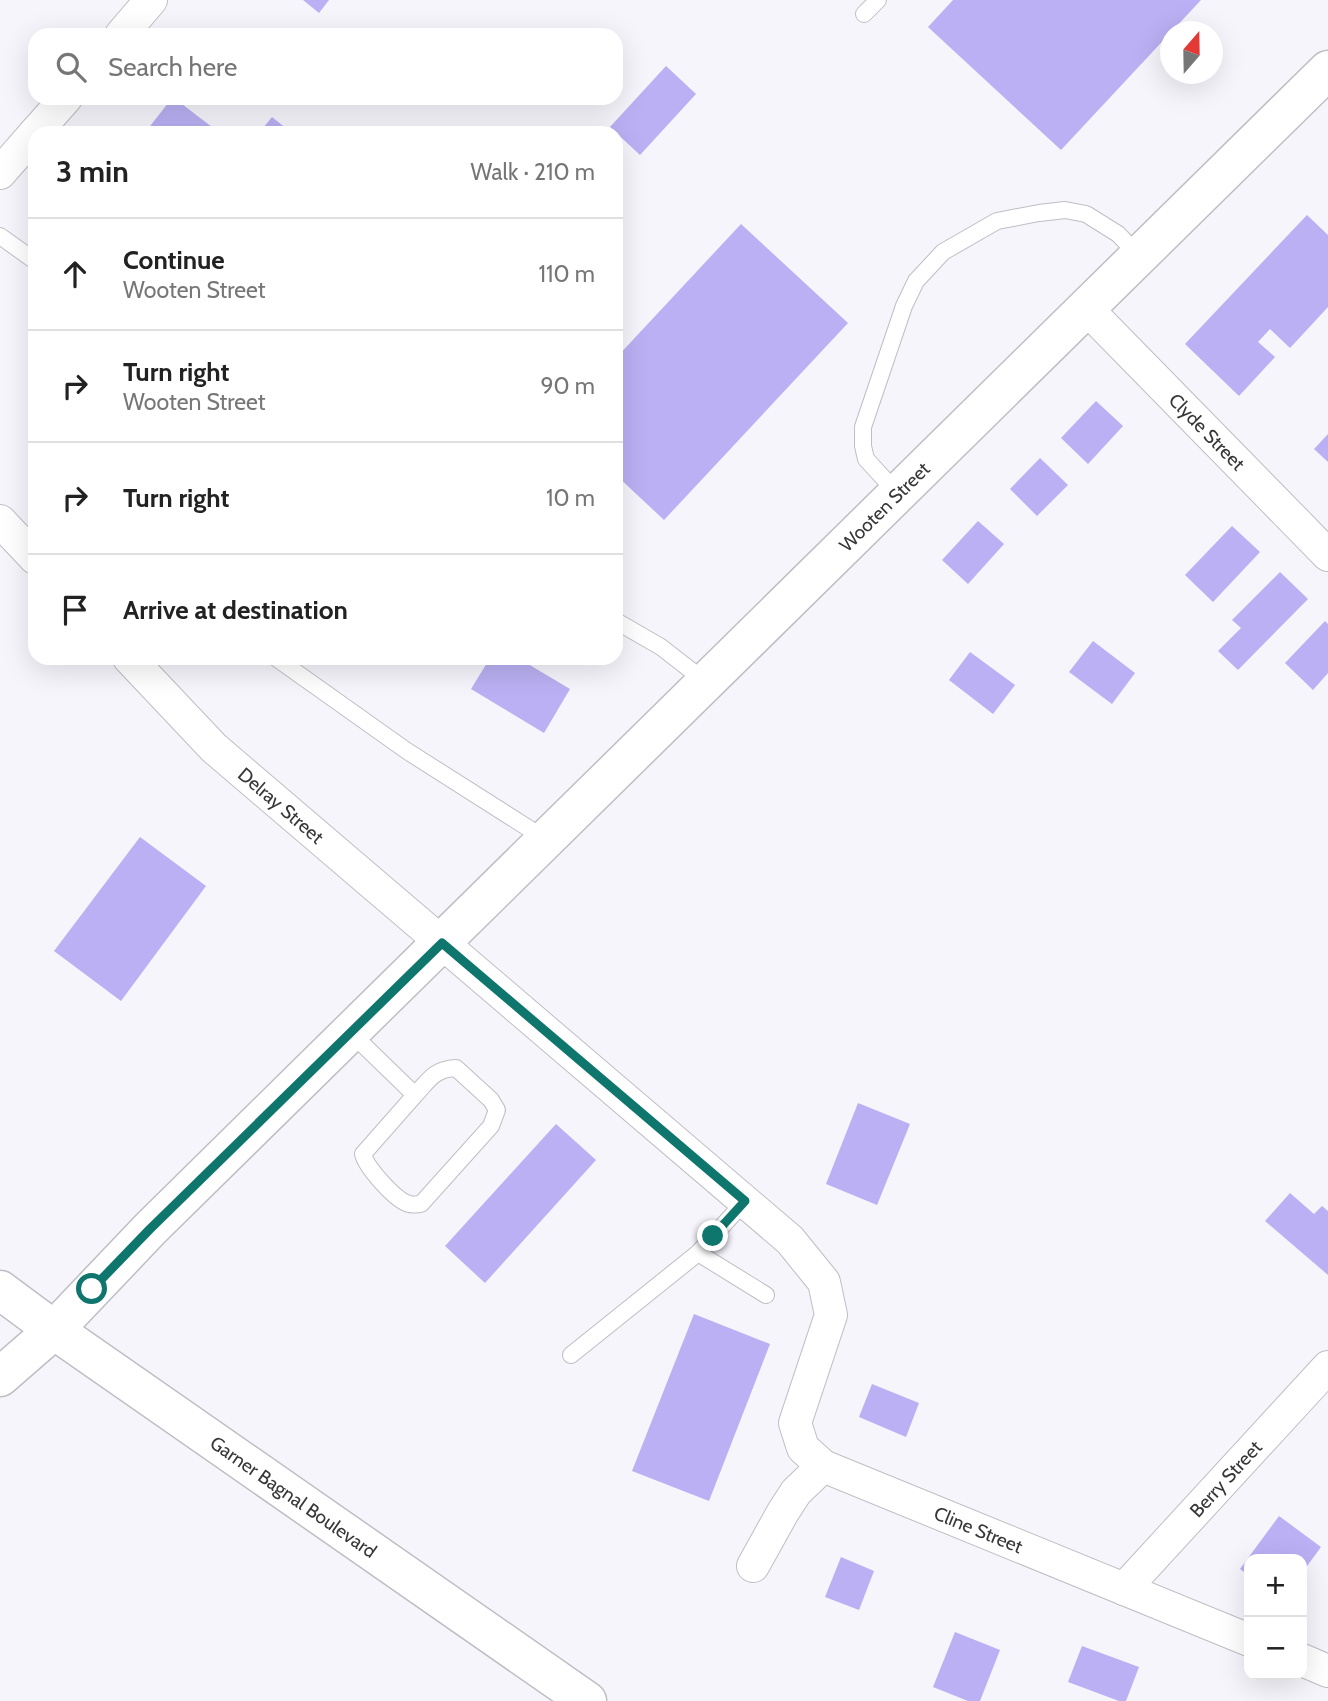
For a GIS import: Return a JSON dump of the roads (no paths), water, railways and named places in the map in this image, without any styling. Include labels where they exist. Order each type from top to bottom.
[{"type":"main road","name":"Wooten Street","points":[[0,1377],[54,1329],[159,1220],[1328,70]]},
{"type":"main road","name":"Garner Bagnal Boulevard","points":[[0,1290],[587,1701]]},
{"type":"street","points":[[127,28],[151,0]]},
{"type":"street","points":[[41,126],[60,105]]},
{"type":"street","points":[[0,173],[28,141]]},
{"type":"street","name":"Clyde Street","points":[[1086,308],[1328,555]]},
{"type":"street","points":[[0,521],[28,551]]},
{"type":"street","name":"Delray Street","points":[[136,665],[214,748],[442,943]]},
{"type":"street","points":[[442,943],[790,1240],[824,1283],[831,1315],[795,1423],[803,1448],[822,1466],[796,1492],[753,1566]]},
{"type":"street","name":"Berry Street","points":[[1124,1589],[1328,1367]]},
{"type":"street","name":"Cline Street","points":[[822,1466],[1244,1638]]},
{"type":"street","points":[[1307,1662],[1328,1671]]},
{"type":"lane","points":[[864,14],[878,0]]},
{"type":"lane","points":[[898,494],[866,459],[863,427],[904,306],[916,281],[943,253],[997,221],[1065,210],[1086,214],[1118,234],[1139,256]]},
{"type":"lane","points":[[0,236],[28,256]]},
{"type":"lane","points":[[623,625],[661,647],[707,682]]},
{"type":"lane","points":[[286,665],[407,751],[547,840]]},
{"type":"lane","points":[[351,1032],[415,1095]]},
{"type":"lane","points":[[456,1068],[491,1100],[497,1110],[491,1126],[421,1204],[410,1205],[396,1197],[365,1163],[363,1154],[415,1095],[434,1073],[456,1068]]},
{"type":"lane","points":[[570,1355],[698,1253],[745,1201]]},
{"type":"lane","points":[[698,1253],[766,1295]]}]
